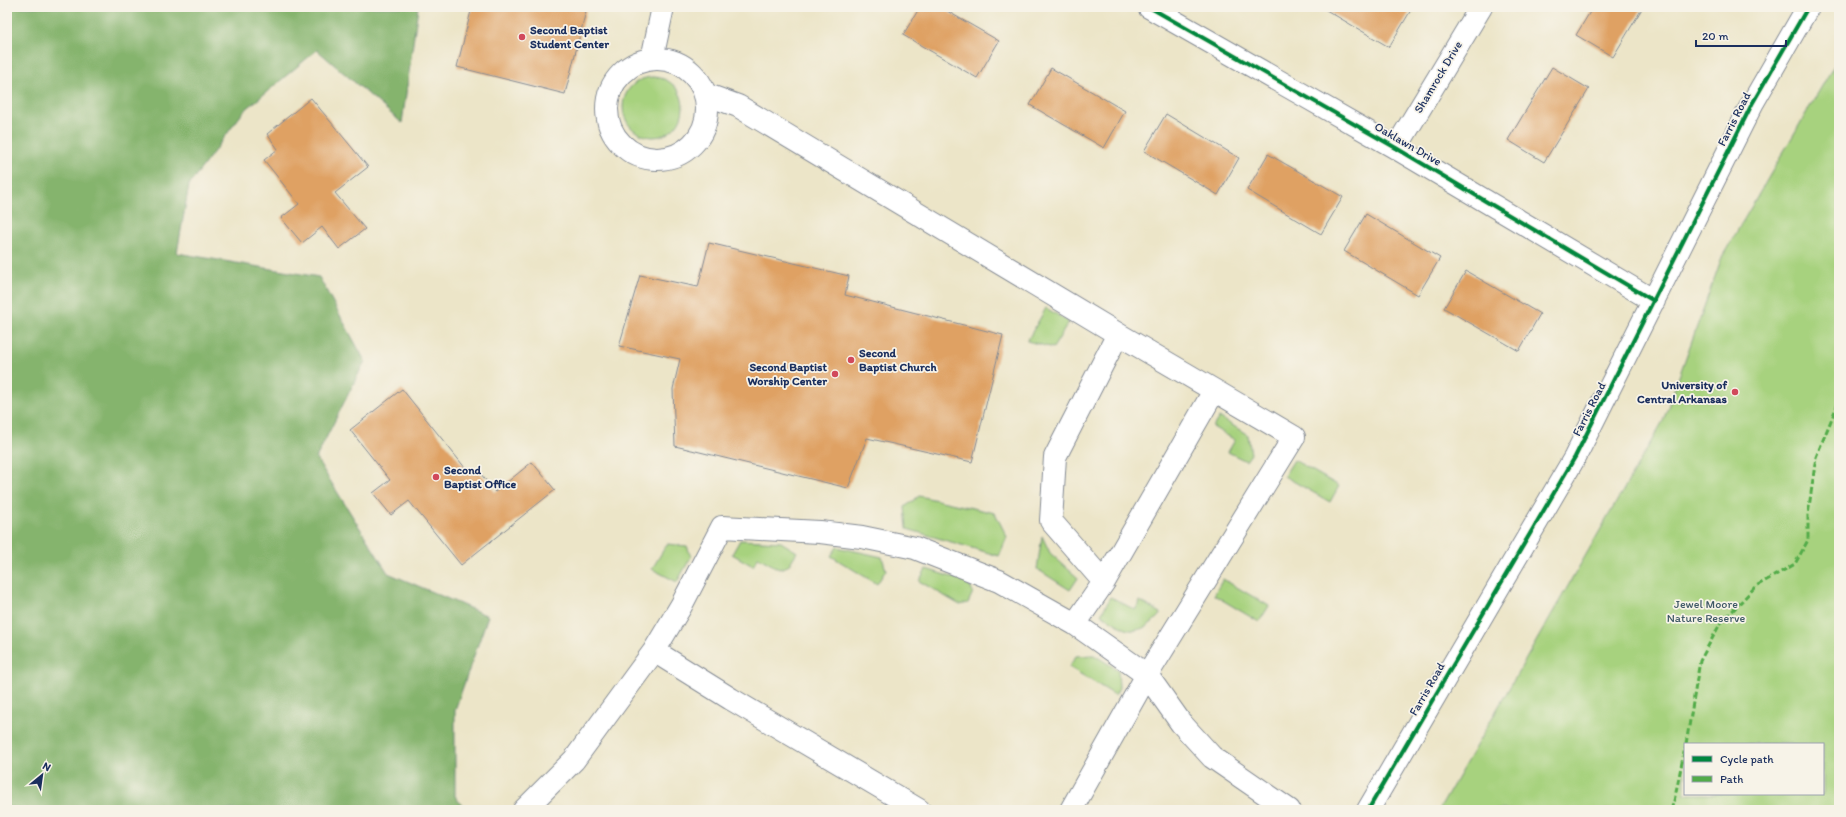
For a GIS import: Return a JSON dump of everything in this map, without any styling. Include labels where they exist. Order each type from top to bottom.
[{"type":"street","points":[[652,59],[663,7]]},
{"type":"street","name":"Oaklawn Drive","points":[[1149,7],[1396,148],[1654,301]]},
{"type":"street","name":"Shamrock Drive","points":[[1396,148],[1481,7]]},
{"type":"street","name":"Farris Road","points":[[1368,810],[1576,457],[1752,104],[1808,7]]},
{"type":"street","points":[[659,58],[676,62],[691,71],[702,84],[708,101],[708,118],[701,134],[690,148],[675,156],[658,159],[641,157],[627,149],[616,138],[608,123],[606,108],[609,92],[617,78],[629,66],[643,60],[652,59],[659,58]]},
{"type":"street","points":[[705,94],[738,106],[1118,334],[1294,437],[1147,675],[1070,810]]},
{"type":"street","points":[[1104,582],[1050,520],[1055,457],[1118,334]]},
{"type":"street","points":[[1075,624],[1104,582],[1214,391]]},
{"type":"street","points":[[524,810],[574,760],[654,651],[681,606],[722,527],[820,532],[848,535],[915,548],[999,580],[1075,624],[1147,675],[1181,723],[1212,757],[1289,810]]},
{"type":"street","points":[[654,651],[738,703],[919,810]]},
{"type":"green space","points":[[7,7],[418,7],[402,123],[317,50],[244,111],[189,185],[177,253],[319,277],[365,361],[316,458],[388,573],[488,616],[455,710],[455,796],[465,810],[7,810]]},
{"type":"green space","name":"Jewel Moore Nature Reserve","points":[[1839,57],[1839,810],[1439,810],[1663,421],[1722,257]]},
{"type":"green space","points":[[653,77],[670,82],[678,90],[683,107],[678,124],[670,132],[653,137],[636,132],[628,124],[623,107],[628,90],[636,82]]},
{"type":"green space","points":[[1046,308],[1069,322],[1053,348],[1027,341]]},
{"type":"green space","points":[[1219,417],[1248,435],[1251,454],[1246,461],[1228,452],[1235,440],[1213,427]]},
{"type":"green space","points":[[1294,460],[1339,486],[1330,502],[1284,476]]},
{"type":"green space","points":[[919,496],[995,513],[1007,537],[999,556],[907,529],[905,507]]},
{"type":"green space","points":[[1042,536],[1050,553],[1078,578],[1070,590],[1037,569]]},
{"type":"green space","points":[[740,540],[781,542],[797,552],[788,566],[779,569],[758,557],[753,566],[732,554]]},
{"type":"green space","points":[[667,544],[687,546],[691,557],[677,582],[652,569]]},
{"type":"green space","points":[[837,547],[882,557],[886,570],[877,584],[831,556]]},
{"type":"green space","points":[[926,569],[968,582],[973,592],[968,603],[960,605],[919,581]]},
{"type":"green space","points":[[1223,579],[1269,606],[1259,622],[1214,595]]},
{"type":"green space","points":[[1111,597],[1135,610],[1140,601],[1161,613],[1146,627],[1136,630],[1126,629],[1101,614]]},
{"type":"green space","points":[[1094,655],[1118,670],[1119,688],[1115,695],[1069,667],[1076,656]]},
{"type":"building","name":"Second Baptist Student Center","points":[[472,7],[587,7],[565,94],[457,67]]},
{"type":"building","points":[[920,7],[940,7],[999,41],[977,78],[903,35]]},
{"type":"building","points":[[1321,7],[1406,7],[1411,10],[1389,47]]},
{"type":"building","points":[[1593,7],[1643,7],[1613,57],[1576,35]]},
{"type":"building","points":[[1552,67],[1589,89],[1544,162],[1508,140]]},
{"type":"building","points":[[1051,68],[1125,111],[1104,148],[1030,105]]},
{"type":"building","points":[[311,98],[368,167],[335,193],[365,229],[339,249],[322,227],[302,243],[281,218],[299,204],[264,160],[278,149],[267,134]]},
{"type":"building","points":[[1166,114],[1239,158],[1218,195],[1144,151]]},
{"type":"building","points":[[1268,154],[1343,197],[1321,234],[1247,190]]},
{"type":"building","points":[[1366,214],[1440,258],[1418,295],[1344,251]]},
{"type":"building","name":"Second Baptist Worship Center","points":[[709,243],[849,276],[845,295],[1003,335],[972,462],[867,438],[848,488],[675,446],[673,389],[680,359],[619,346],[640,275],[698,287]]},
{"type":"building","points":[[1466,271],[1540,314],[1519,351],[1444,308]]},
{"type":"building","name":"Second Baptist Office","points":[[402,389],[470,474],[477,469],[495,492],[532,462],[555,490],[461,565],[409,501],[391,515],[373,493],[390,480],[350,430]]},
{"type":"marked path","points":[[1686,743],[1700,661],[1720,624],[1756,586],[1795,564],[1808,540],[1808,515],[1816,457],[1839,401]]},
{"type":"marked path","points":[[1671,810],[1684,753]]},
{"type":"cycle path","points":[[1149,7],[1396,148],[1654,301]]},
{"type":"cycle path","points":[[1368,810],[1575,457],[1752,104],[1808,7]]},
{"type":"place","name":"Second Baptist Student Center","points":[[522,37]]},
{"type":"place","name":"Second Baptist Church","points":[[851,360]]},
{"type":"place","name":"Second Baptist Worship Center","points":[[835,374]]},
{"type":"place","name":"University of Central Arkansas","points":[[1735,392]]},
{"type":"place","name":"Second Baptist Office","points":[[436,477]]}]
